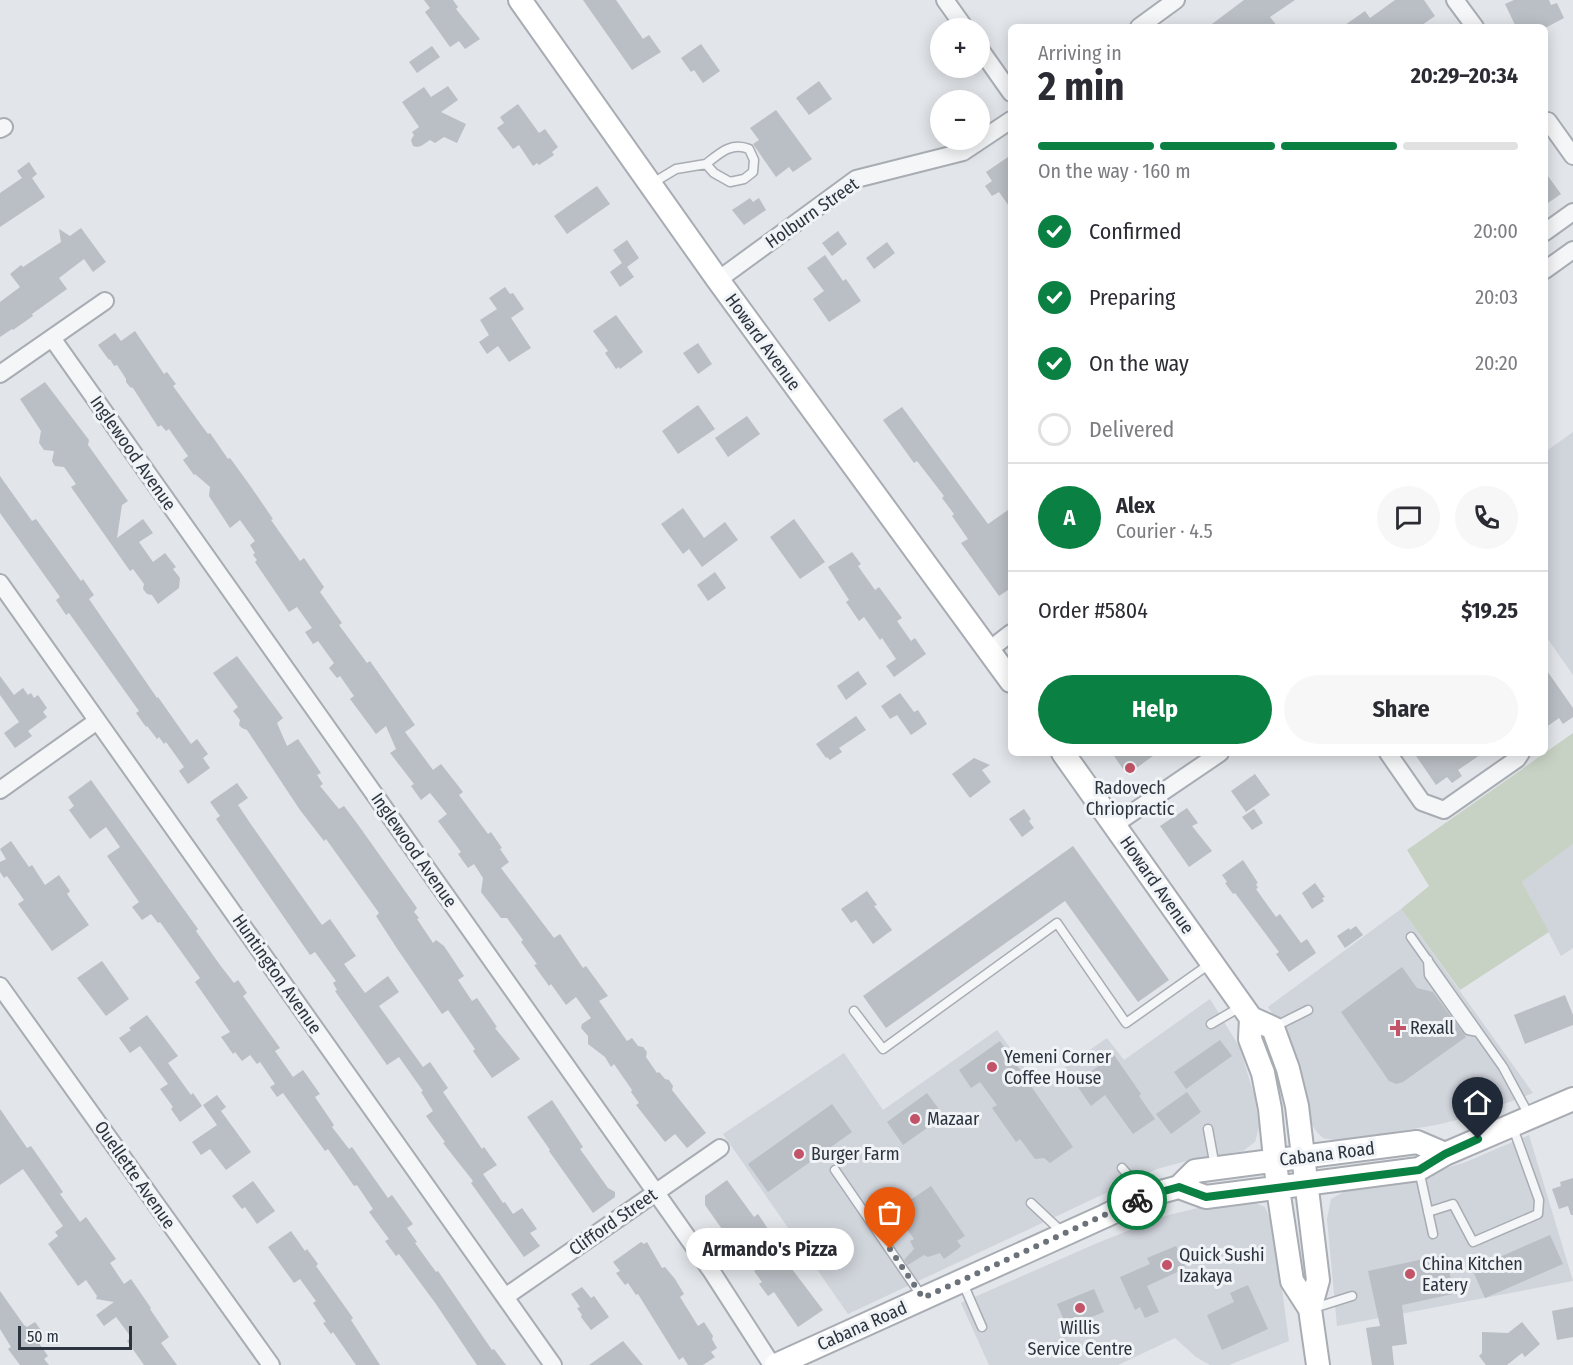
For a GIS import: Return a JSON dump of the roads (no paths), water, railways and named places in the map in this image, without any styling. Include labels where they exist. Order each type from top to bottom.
[{"type":"street","name":"Howard Avenue","points":[[520,0],[718,280],[1008,677]]},
{"type":"street","points":[[945,0],[958,18]]},
{"type":"street","points":[[1143,24],[1176,0]]},
{"type":"street","points":[[1455,0],[1472,24]]},
{"type":"street","points":[[990,63],[1008,89]]},
{"type":"street","name":"Holburn Street","points":[[718,280],[856,180],[963,152],[1008,122]]},
{"type":"street","points":[[1548,122],[1573,156]]},
{"type":"street","points":[[1548,230],[1573,212]]},
{"type":"street","points":[[1548,268],[1573,250]]},
{"type":"street","points":[[0,374],[105,301]]},
{"type":"street","name":"Inglewood Avenue","points":[[52,338],[656,1192],[774,1365]]},
{"type":"street","name":"Huntington Avenue","points":[[0,583],[553,1365]]},
{"type":"street","points":[[989,650],[1008,635]]},
{"type":"street","points":[[0,790],[97,721]]},
{"type":"street","name":"Howard Avenue","points":[[1064,756],[1247,1012]]},
{"type":"street","points":[[1114,825],[1216,756]]},
{"type":"street","points":[[1390,756],[1422,802],[1444,810],[1519,756]]},
{"type":"street","name":"Ouellette Avenue","points":[[0,986],[271,1365]]},
{"type":"street","points":[[1247,1012],[1273,1028],[1288,1068],[1297,1106],[1318,1280],[1310,1309],[1318,1365]]},
{"type":"street","points":[[1247,1012],[1250,1040],[1263,1073],[1270,1109],[1278,1189],[1292,1281],[1310,1309]]},
{"type":"street","name":"Cabana Road","points":[[1179,1187],[1206,1197],[1419,1170],[1445,1154],[1573,1099]]},
{"type":"street","name":"Cabana Road","points":[[774,1365],[1146,1196],[1179,1187],[1195,1171],[1417,1142],[1445,1154]]},
{"type":"street","name":"Clifford Street","points":[[505,1297],[720,1148]]},
{"type":"lane","points":[[650,184],[676,169],[706,164],[733,146],[749,148],[754,160],[753,172],[744,179],[730,182],[714,173],[706,164]]},
{"type":"lane","points":[[854,1011],[883,1049],[1057,923],[1126,1023],[1212,962]]},
{"type":"lane","points":[[1411,937],[1428,960],[1429,975],[1468,1030],[1478,1032],[1503,1067],[1521,1121],[1539,1200],[1538,1214],[1473,1242],[1453,1204],[1428,1212]]},
{"type":"lane","points":[[1273,1028],[1308,1010]]},
{"type":"lane","points":[[1211,1024],[1247,1012]]},
{"type":"lane","points":[[1208,1129],[1215,1168]]},
{"type":"lane","points":[[1122,1168],[1146,1196]]},
{"type":"lane","points":[[836,1170],[923,1298]]},
{"type":"lane","points":[[1419,1170],[1433,1234]]},
{"type":"lane","points":[[1031,1203],[1064,1235]]},
{"type":"lane","points":[[962,1281],[982,1328]]},
{"type":"lane","points":[[1310,1309],[1352,1296]]},
{"type":"place","name":"Radovech Chriopractic","points":[[1130,768]]},
{"type":"place","name":"Rexall","points":[[1398,1028]]},
{"type":"place","name":"Yemeni Corner Coffee House","points":[[992,1067]]},
{"type":"place","name":"Mazaar","points":[[915,1119]]},
{"type":"place","name":"Burger Farm","points":[[799,1154]]},
{"type":"place","name":"Armando's Pizza","points":[[890,1249]]},
{"type":"place","name":"Quick Sushi Izakaya","points":[[1167,1265]]},
{"type":"place","name":"China Kitchen Eatery","points":[[1410,1274]]},
{"type":"place","name":"Willis Service Centre","points":[[1080,1308]]}]
